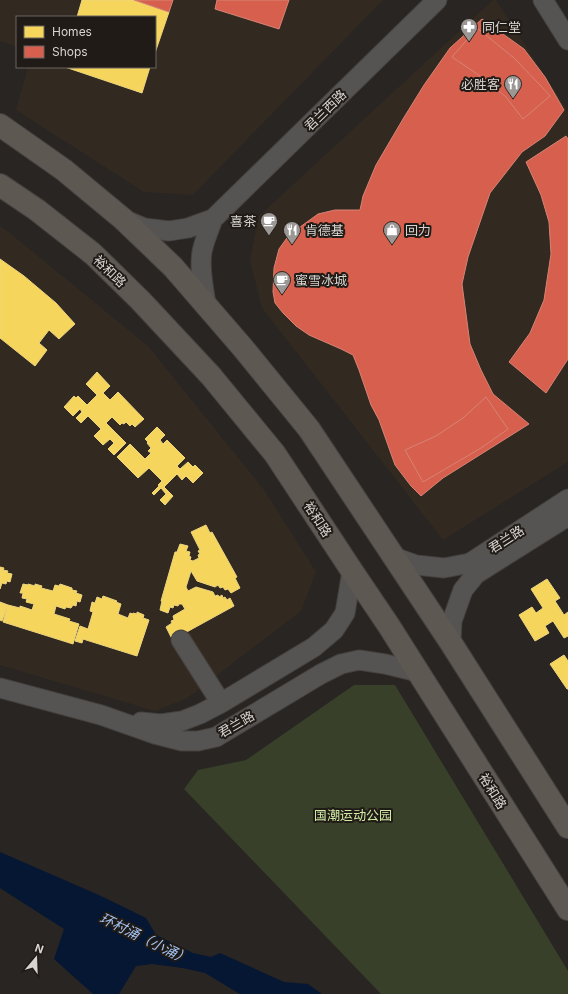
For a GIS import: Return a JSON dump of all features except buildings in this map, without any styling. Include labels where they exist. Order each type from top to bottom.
[{"type":"main road","points":[[0,126],[64,170],[123,219],[173,267],[243,348],[309,429],[451,643],[568,827]]},
{"type":"main road","name":"裕和路","points":[[0,185],[37,210],[93,254],[140,300],[211,376],[275,454],[390,626],[568,909]]},
{"type":"street","name":"君兰西路","points":[[213,219],[437,0]]},
{"type":"street","points":[[543,0],[568,40]]},
{"type":"street","points":[[123,219],[144,228],[169,231],[188,228],[213,219]]},
{"type":"street","points":[[206,305],[202,276],[202,254],[213,219]]},
{"type":"street","name":"君兰路","points":[[394,557],[416,565],[444,568],[470,564],[568,499]]},
{"type":"street","name":"君兰路","points":[[451,643],[452,620],[463,590],[476,574],[568,516]]},
{"type":"street","points":[[101,715],[161,724],[182,721],[221,703],[314,647],[334,630],[345,614],[352,571]]},
{"type":"street","points":[[181,640],[221,703]]},
{"type":"street","name":"君兰路","points":[[0,688],[101,715],[155,734],[182,741],[198,741],[216,737],[321,674],[341,664],[359,660],[386,664],[418,672]]},
{"type":"shaded area","points":[[0,0],[383,0],[193,195],[144,192],[16,110],[28,68],[156,68],[156,16],[16,16],[16,47],[0,41]]},
{"type":"shaded area","points":[[493,0],[496,0],[568,111],[568,462],[443,540],[262,308],[250,260],[259,216]]},
{"type":"shaded area","points":[[0,226],[148,346],[265,491],[316,572],[301,611],[186,699],[155,711],[0,665]]},
{"type":"green space","name":"国潮运动公园","points":[[354,685],[395,685],[568,971],[568,994],[381,994],[184,789],[198,770],[246,760]]},
{"type":"water","name":"环村涌（小涌）","points":[[0,852],[101,896],[146,918],[156,935],[193,953],[211,957],[220,953],[284,982],[308,984],[322,994],[240,994],[205,973],[183,968],[152,964],[136,966],[119,994],[93,994],[54,959],[64,929],[0,888]]},
{"type":"place","name":"同仁堂","points":[[469,42]]},
{"type":"place","name":"必胜客","points":[[513,99]]},
{"type":"place","name":"喜茶","points":[[269,236]]},
{"type":"place","name":"肯德基","points":[[292,245]]},
{"type":"place","name":"回力","points":[[392,245]]},
{"type":"place","name":"蜜雪冰城","points":[[282,295]]}]
